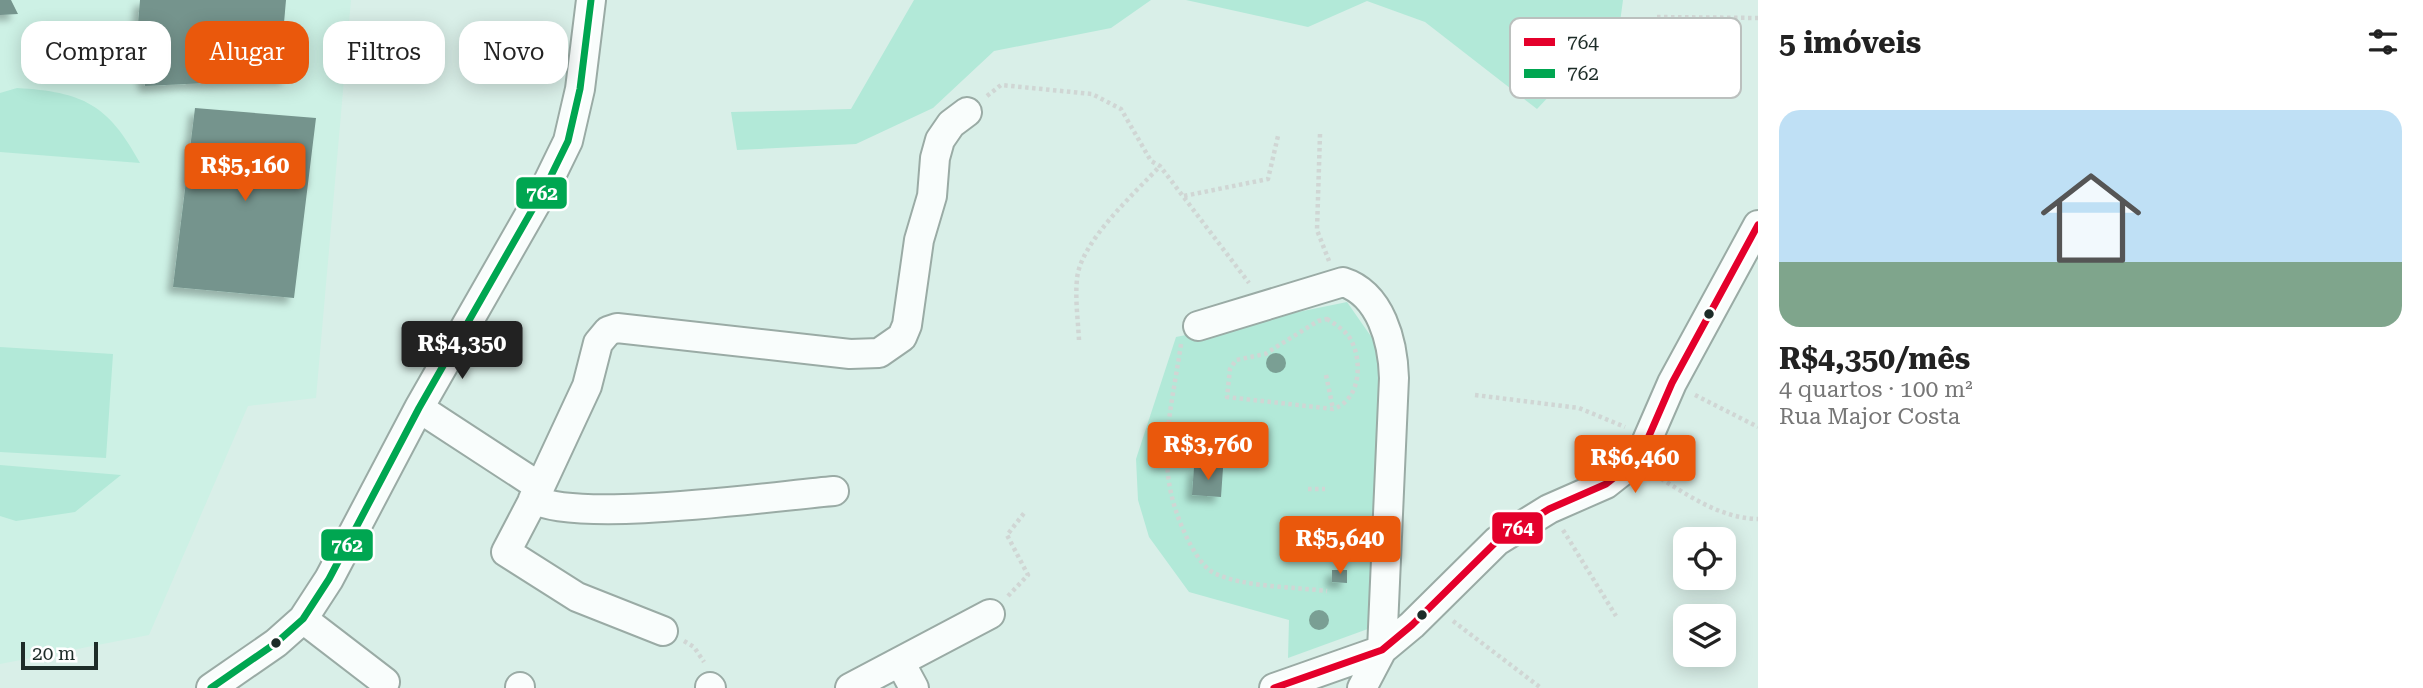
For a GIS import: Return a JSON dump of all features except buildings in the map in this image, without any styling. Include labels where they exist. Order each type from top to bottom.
[{"type":"street","points":[[220,685],[303,619],[329,579],[419,408],[547,184],[568,141],[580,89],[591,0]]},
{"type":"street","points":[[663,631],[577,597],[506,552],[587,386],[598,343],[608,331],[617,328],[850,354],[879,353],[896,344],[907,326],[919,240],[932,197],[934,159],[940,140],[951,124],[967,111]]},
{"type":"street","points":[[1273,688],[1382,650],[1433,606],[1497,541],[1549,509],[1606,484],[1634,463],[1672,383],[1758,225]]},
{"type":"street","points":[[1190,333],[1343,282],[1355,286],[1367,297],[1383,320],[1393,356],[1382,650],[1363,688]]},
{"type":"street","points":[[419,408],[536,493],[544,506],[591,509],[702,503],[834,491]]},
{"type":"street","points":[[850,688],[990,614]]},
{"type":"street","points":[[303,619],[384,682]]},
{"type":"street","points":[[900,662],[914,688]]},
{"type":"path","points":[[1657,17],[1758,18]]},
{"type":"path","points":[[967,111],[1001,85],[1092,94],[1121,109],[1151,162],[1160,166],[1184,196],[1265,306]]},
{"type":"path","points":[[1320,134],[1317,230],[1328,259],[1343,282]]},
{"type":"path","points":[[1184,196],[1268,179],[1278,136]]},
{"type":"path","points":[[1079,340],[1077,278],[1081,264],[1113,218],[1160,166]]},
{"type":"path","points":[[1327,319],[1340,327],[1352,342],[1357,367],[1354,393],[1346,405],[1333,409],[1227,397],[1230,369],[1236,360],[1265,354],[1318,321],[1327,319]]},
{"type":"path","points":[[1190,333],[1165,458],[1168,488],[1180,523],[1196,555],[1214,574],[1327,591]]},
{"type":"path","points":[[1326,375],[1333,409]]},
{"type":"path","points":[[1672,383],[1758,427]]},
{"type":"path","points":[[1475,395],[1579,408],[1649,436]]},
{"type":"path","points":[[1634,463],[1709,507],[1730,515],[1758,519]]},
{"type":"path","points":[[1308,489],[1325,489]]},
{"type":"path","points":[[1549,509],[1616,616]]},
{"type":"path","points":[[990,614],[1028,575],[1007,536],[1025,512]]},
{"type":"path","points":[[1433,606],[1541,688]]},
{"type":"path","points":[[663,631],[694,647],[706,667],[710,687]]},
{"type":"shaded area","points":[[0,0],[351,0],[349,21],[323,21],[323,84],[344,84],[316,398],[248,406],[149,635],[0,664]]},
{"type":"shaded area","points":[[914,0],[1151,0],[1111,28],[994,51],[933,108],[856,144],[737,150],[731,112],[851,109]]},
{"type":"shaded area","points":[[1186,0],[1623,0],[1621,18],[1510,18],[1510,88],[1425,22],[1367,1],[1308,27]]},
{"type":"shaded area","points":[[17,88],[60,93],[91,105],[117,127],[140,163],[0,152],[0,93]]},
{"type":"shaded area","points":[[1523,98],[1547,98],[1537,109]]},
{"type":"shaded area","points":[[1347,302],[1377,345],[1386,388],[1376,626],[1288,658],[1289,620],[1189,592],[1149,537],[1138,500],[1136,459],[1176,337]]},
{"type":"shaded area","points":[[0,347],[113,354],[106,458],[0,452]]},
{"type":"shaded area","points":[[0,465],[121,475],[75,512],[16,521],[0,516]]},
{"type":"transit line","name":"762","points":[[211,688],[276,643],[303,619],[329,579],[419,408],[547,184],[568,141],[580,89],[591,0]]},
{"type":"transit line","name":"764","points":[[1274,688],[1382,650],[1412,625],[1497,541],[1549,509],[1606,484],[1634,462],[1642,452],[1672,383],[1758,225]]}]
